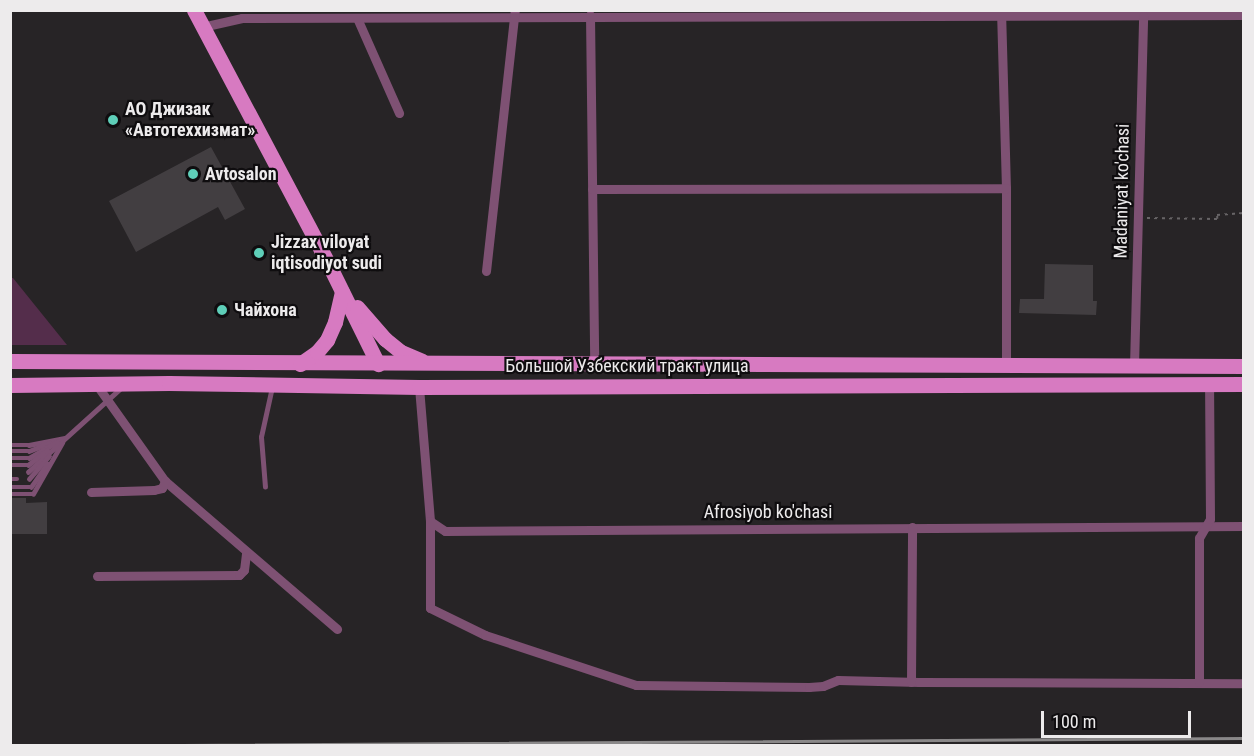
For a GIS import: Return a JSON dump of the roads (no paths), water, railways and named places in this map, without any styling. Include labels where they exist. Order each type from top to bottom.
[{"type":"main road","points":[[194,10],[378,364]]},
{"type":"main road","points":[[300,364],[317,352],[327,340],[335,322],[339,286]]},
{"type":"main road","points":[[339,286],[384,339],[401,352],[431,364]]},
{"type":"main road","name":"Большой Узбекский тракт улица","points":[[10,361],[300,364],[1244,366]]},
{"type":"main road","name":"Большой Узбекский тракт улица","points":[[10,385],[273,384],[419,387],[1244,384]]},
{"type":"street","points":[[202,27],[242,18],[514,14],[1001,12],[1143,16],[1244,15]]},
{"type":"street","points":[[1001,12],[1006,188],[1006,366]]},
{"type":"street","points":[[486,271],[514,14]]},
{"type":"street","points":[[590,15],[594,364]]},
{"type":"street","name":"Madaniyat ko'chasi","points":[[1134,366],[1143,16]]},
{"type":"street","points":[[357,18],[399,113]]},
{"type":"street","points":[[592,189],[1006,188]]},
{"type":"street","points":[[96,384],[165,481],[337,629]]},
{"type":"street","points":[[1199,682],[1199,538],[1210,519],[1209,384]]},
{"type":"street","points":[[419,387],[430,521],[430,608],[485,635],[636,685],[809,687],[823,686],[838,680],[1244,683]]},
{"type":"street","points":[[90,492],[154,490],[162,488],[165,481]]},
{"type":"street","name":"Afrosiyob ko'chasi","points":[[430,521],[445,531],[1244,526]]},
{"type":"street","points":[[911,682],[912,527]]},
{"type":"street","points":[[97,576],[239,576],[244,570],[246,553]]},
{"type":"lane","points":[[28,472],[125,384]]},
{"type":"lane","points":[[265,487],[261,437],[273,384]]},
{"type":"lane","points":[[10,445],[28,445],[64,438]]},
{"type":"lane","points":[[10,451],[29,451],[64,438]]},
{"type":"lane","points":[[10,458],[29,458],[64,438]]},
{"type":"lane","points":[[10,465],[28,465],[64,438]]},
{"type":"lane","points":[[29,479],[64,438]]},
{"type":"lane","points":[[10,487],[31,487],[64,438]]},
{"type":"lane","points":[[10,494],[33,494],[64,438]]},
{"type":"lane","points":[[10,479],[17,479]]},
{"type":"railway","points":[[33,746],[1244,738]]},
{"type":"place","name":"АО Джизак «Автотеххизмат»","points":[[113,120]]},
{"type":"place","name":"Avtosalon","points":[[193,174]]},
{"type":"place","name":"Jizzax viloyat iqtisodiyot sudi","points":[[259,253]]},
{"type":"place","name":"Чайхона","points":[[222,310]]}]
